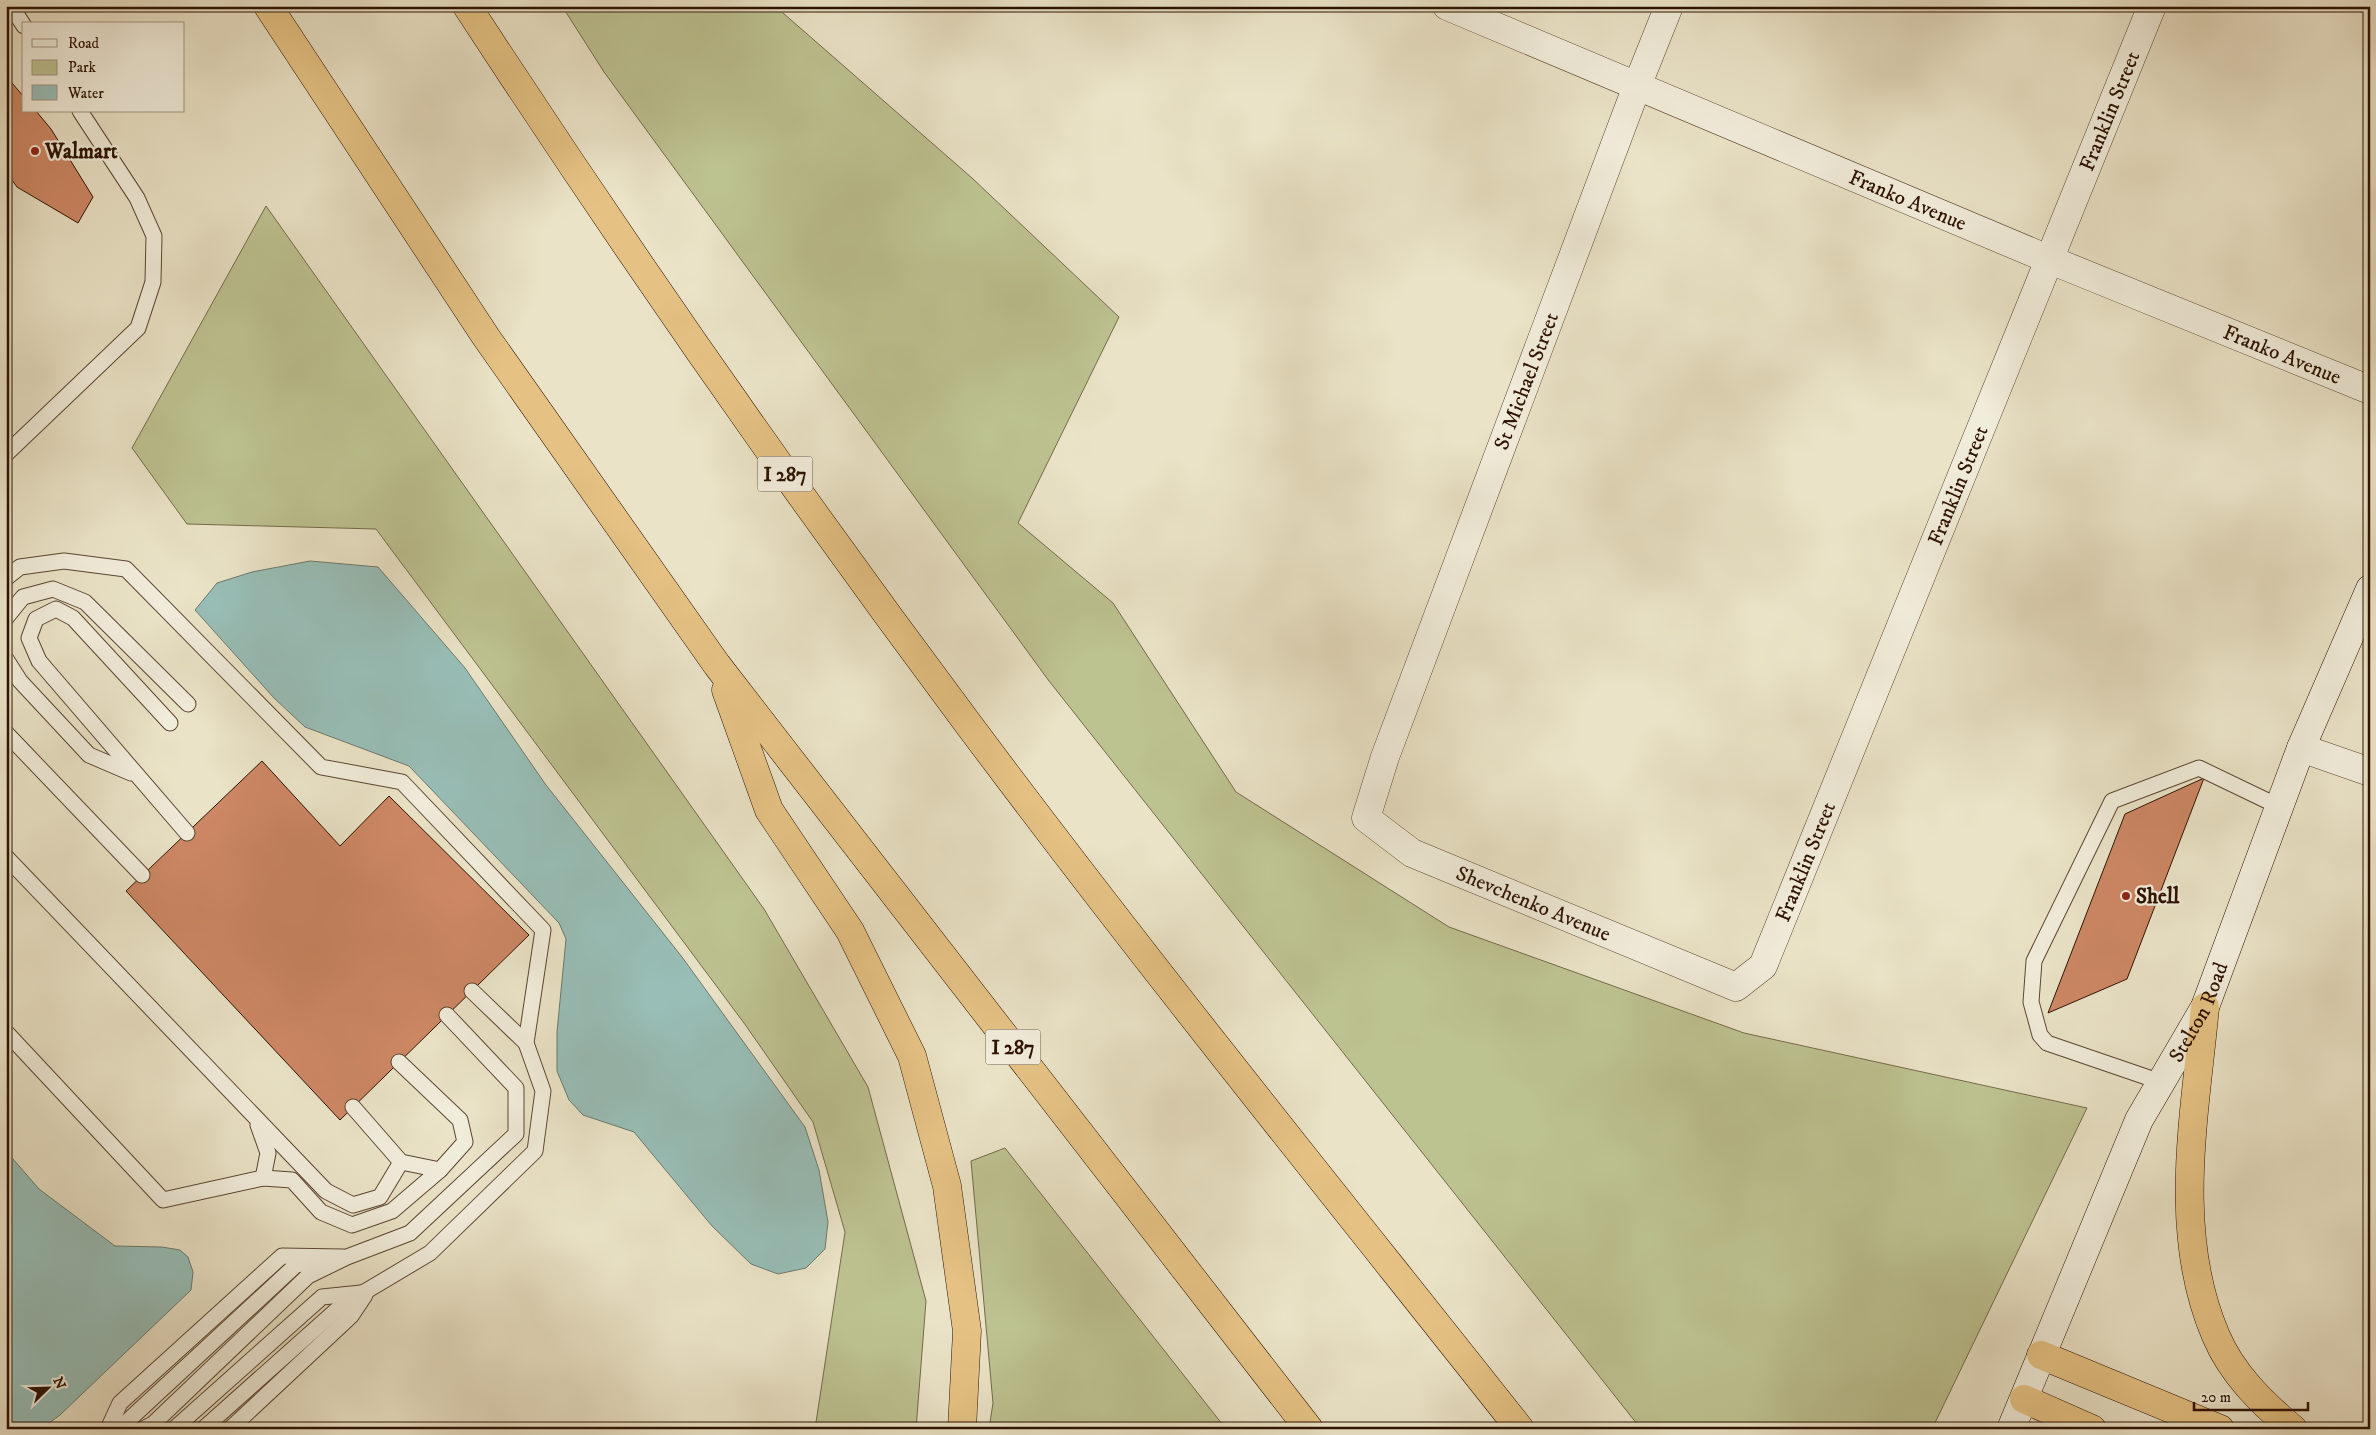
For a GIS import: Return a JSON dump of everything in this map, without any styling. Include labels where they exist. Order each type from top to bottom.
[{"type":"highway","name":"I 287","points":[[268,6],[486,337],[717,666],[1309,1429]]},
{"type":"highway","name":"I 287","points":[[466,6],[578,176],[812,512],[967,723],[1124,928],[1520,1429]]},
{"type":"highway","points":[[717,666],[769,810],[850,931],[912,1056],[948,1186],[967,1331],[962,1429]]},
{"type":"highway","points":[[2205,1007],[2189,1180],[2192,1245],[2201,1293],[2216,1338],[2237,1373],[2263,1403],[2293,1429]]},
{"type":"highway","points":[[2041,1355],[2220,1429]]},
{"type":"highway","points":[[2024,1399],[2092,1429]]},
{"type":"street","name":"Franko Avenue","points":[[1447,6],[2048,259],[2370,390]]},
{"type":"street","name":"St Michael Street","points":[[1385,757],[1637,86],[1669,6]]},
{"type":"street","name":"Franklin Street","points":[[1763,966],[2152,6]]},
{"type":"street","name":"Stelton Road","points":[[2011,1429],[2139,1120],[2205,1007],[2301,748],[2370,589]]},
{"type":"street","points":[[2301,748],[2370,772]]},
{"type":"street","name":"Shevchenko Avenue","points":[[1385,757],[1366,818],[1412,852],[1736,987],[1763,966]]},
{"type":"lane","points":[[11,6],[22,23]]},
{"type":"lane","points":[[6,454],[138,328],[153,282],[154,236],[137,198],[81,112]]},
{"type":"lane","points":[[6,578],[20,567],[64,561],[126,568],[321,767],[402,782],[543,930],[526,1043],[542,1092],[535,1151],[430,1253],[341,1306],[203,1429]]},
{"type":"lane","points":[[6,618],[23,598],[53,589],[85,602],[188,704]]},
{"type":"lane","points":[[170,723],[73,618],[56,609],[36,619],[29,638],[39,661],[187,832]]},
{"type":"lane","points":[[6,658],[20,681],[89,755],[135,774]]},
{"type":"lane","points":[[6,733],[142,875]]},
{"type":"lane","points":[[2161,1082],[2047,1043],[2040,1035],[2031,1002],[2034,961],[2112,801],[2199,768],[2280,807]]},
{"type":"lane","points":[[6,857],[326,1192],[353,1205],[380,1197],[401,1162]]},
{"type":"lane","points":[[472,991],[526,1043]]},
{"type":"lane","points":[[143,1429],[153,1424],[308,1276],[347,1257],[410,1233],[516,1134],[516,1088],[447,1015]]},
{"type":"lane","points":[[6,1032],[163,1200],[263,1178],[292,1180],[321,1212],[352,1225],[392,1211],[440,1170],[465,1142],[460,1120],[399,1062]]},
{"type":"lane","points":[[353,1107],[401,1162],[440,1170]]},
{"type":"lane","points":[[256,1119],[268,1153],[263,1178]]},
{"type":"lane","points":[[108,1429],[120,1403],[282,1256],[347,1257]]},
{"type":"lane","points":[[120,1429],[296,1265],[347,1257]]},
{"type":"lane","points":[[174,1429],[322,1297],[367,1292]]},
{"type":"lane","points":[[230,1429],[352,1316],[367,1292]]},
{"type":"green space","points":[[562,6],[775,6],[972,178],[1119,317],[1018,523],[1113,603],[1236,792],[1449,927],[1744,1033],[2087,1108],[1932,1429],[1641,1429],[1049,681],[604,72]]},
{"type":"green space","points":[[266,206],[764,909],[868,1087],[926,1301],[916,1429],[815,1429],[845,1232],[813,1122],[744,1023],[376,529],[187,524],[132,448]]},
{"type":"green space","points":[[1005,1148],[1226,1429],[989,1429],[993,1403],[971,1161]]},
{"type":"water","points":[[310,561],[378,567],[465,668],[546,785],[682,957],[805,1127],[819,1170],[828,1222],[825,1249],[806,1268],[778,1274],[751,1264],[712,1226],[634,1132],[583,1115],[569,1100],[557,1071],[557,1032],[566,939],[559,923],[409,766],[305,727],[274,698],[195,610],[217,583],[252,572]]},
{"type":"water","points":[[6,1151],[39,1189],[115,1246],[162,1247],[180,1250],[188,1257],[193,1272],[191,1290],[60,1415],[41,1429],[6,1429]]},
{"type":"building","name":"Walmart","points":[[6,76],[22,95],[22,112],[37,112],[51,129],[93,197],[78,223],[17,187],[6,172]]},
{"type":"building","points":[[262,761],[340,846],[389,796],[529,935],[340,1120],[126,891]]},
{"type":"building","name":"Shell","points":[[2204,778],[2127,979],[2048,1013],[2125,814]]},
{"type":"place","name":"Walmart","points":[[35,151]]},
{"type":"place","name":"Shell","points":[[2126,896]]}]
